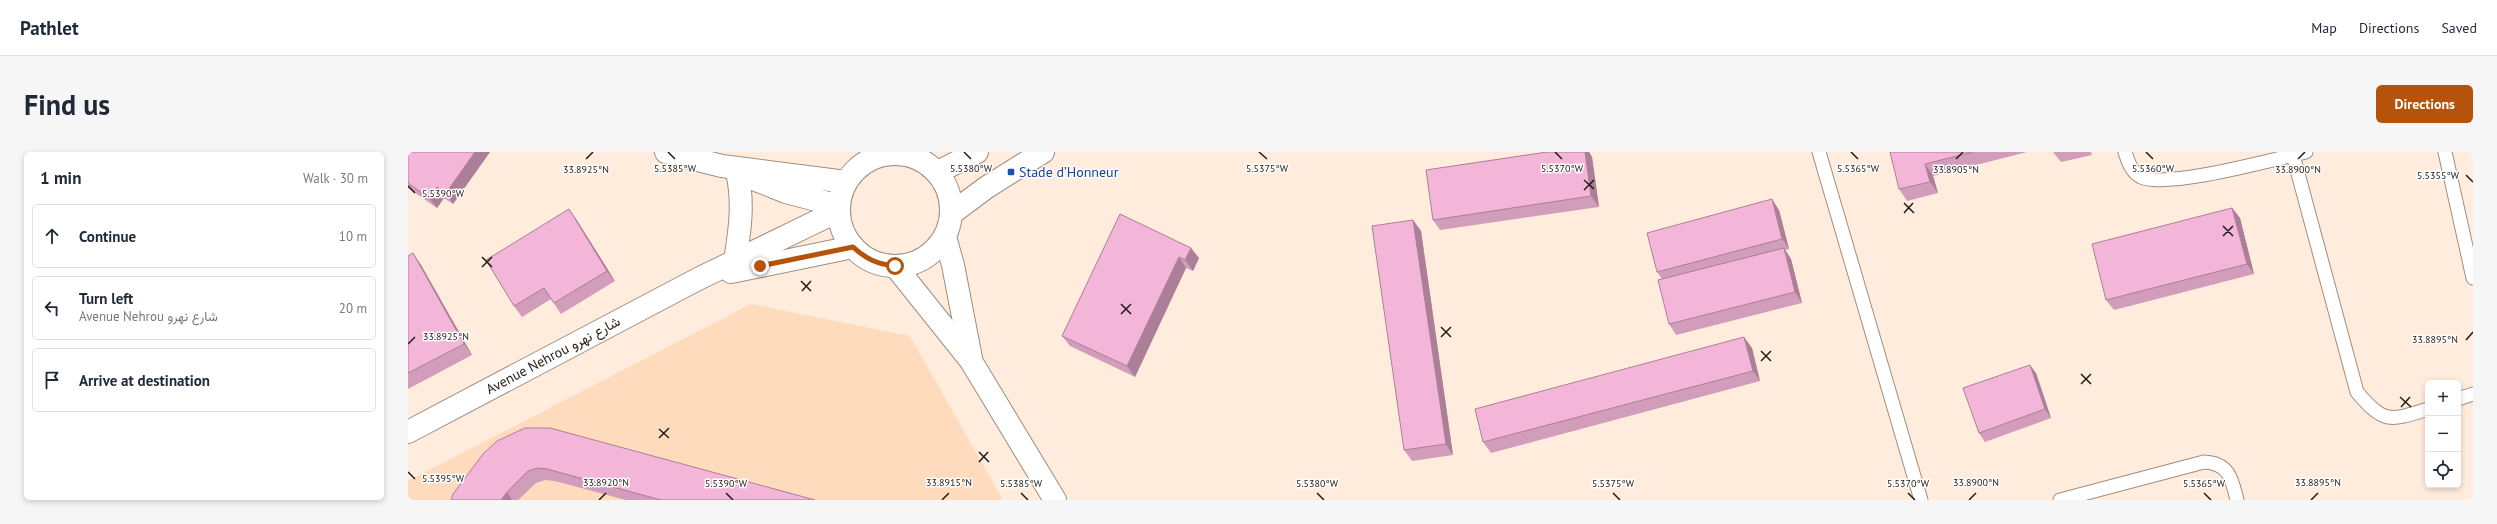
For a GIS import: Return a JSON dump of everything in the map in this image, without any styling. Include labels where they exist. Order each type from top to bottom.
[{"type":"main road","points":[[666,152],[729,169],[786,192],[839,209]]},
{"type":"main road","points":[[936,164],[948,192],[952,213],[945,237],[936,249],[924,258],[910,264],[895,266],[879,264],[865,257],[853,247],[844,232],[839,209],[846,182],[868,158],[899,153],[917,157],[936,164],[977,152]]},
{"type":"main road","points":[[952,213],[987,188],[1043,152]]},
{"type":"main road","points":[[729,169],[846,182]]},
{"type":"main road","points":[[729,169],[741,188],[742,216],[735,260]]},
{"type":"main road","name":"Avenue Nehrou شارع نهرو","points":[[408,432],[698,279],[839,209]]},
{"type":"main road","points":[[945,237],[953,265],[971,361]]},
{"type":"main road","name":"Avenue Nehrou شارع نهرو","points":[[698,279],[853,247]]},
{"type":"main road","points":[[895,266],[971,361],[1055,500]]},
{"type":"lane","points":[[1819,152],[1921,500]]},
{"type":"lane","points":[[2125,152],[2129,166],[2141,177],[2164,180],[2220,172],[2306,152]]},
{"type":"lane","points":[[2445,152],[2473,278]]},
{"type":"lane","points":[[2293,155],[2357,392],[2381,416],[2398,418],[2425,410]]},
{"type":"lane","points":[[2461,398],[2473,394]]},
{"type":"lane","points":[[2060,500],[2204,462],[2214,462],[2227,471],[2231,477],[2237,500]]},
{"type":"shaded area","points":[[751,304],[910,336],[1003,500],[408,500],[408,481]]},
{"type":"building","points":[[408,152],[475,152],[446,193],[437,187],[429,198],[408,183]]},
{"type":"building","points":[[1547,152],[1585,152],[1591,196],[1433,220],[1426,170]]},
{"type":"building","points":[[1890,152],[1973,152],[1925,164],[1930,182],[1899,189]]},
{"type":"building","points":[[1772,199],[1782,239],[1657,272],[1647,233]]},
{"type":"building","points":[[2232,208],[2247,264],[2106,300],[2092,244]]},
{"type":"building","points":[[569,209],[607,271],[554,303],[544,288],[514,306],[486,260]]},
{"type":"building","points":[[1120,214],[1191,248],[1185,260],[1179,257],[1127,366],[1062,336]]},
{"type":"building","points":[[1413,220],[1446,444],[1404,450],[1372,226]]},
{"type":"building","points":[[1784,248],[1795,292],[1669,324],[1658,280]]},
{"type":"building","points":[[413,253],[464,344],[408,373],[408,256]]},
{"type":"building","points":[[1744,337],[1753,371],[1483,442],[1475,409]]},
{"type":"building","points":[[2030,365],[2045,409],[1979,433],[1963,388]]},
{"type":"building","points":[[525,428],[550,428],[815,500],[661,500],[547,469],[537,468],[528,471],[501,500],[451,500],[453,494],[483,454],[497,441]]},
{"type":"place","name":"Stade d’Honneur","points":[[1011,172]]},
{"type":"route","points":[[760,266],[853,247],[865,257],[879,264],[895,266]]}]
